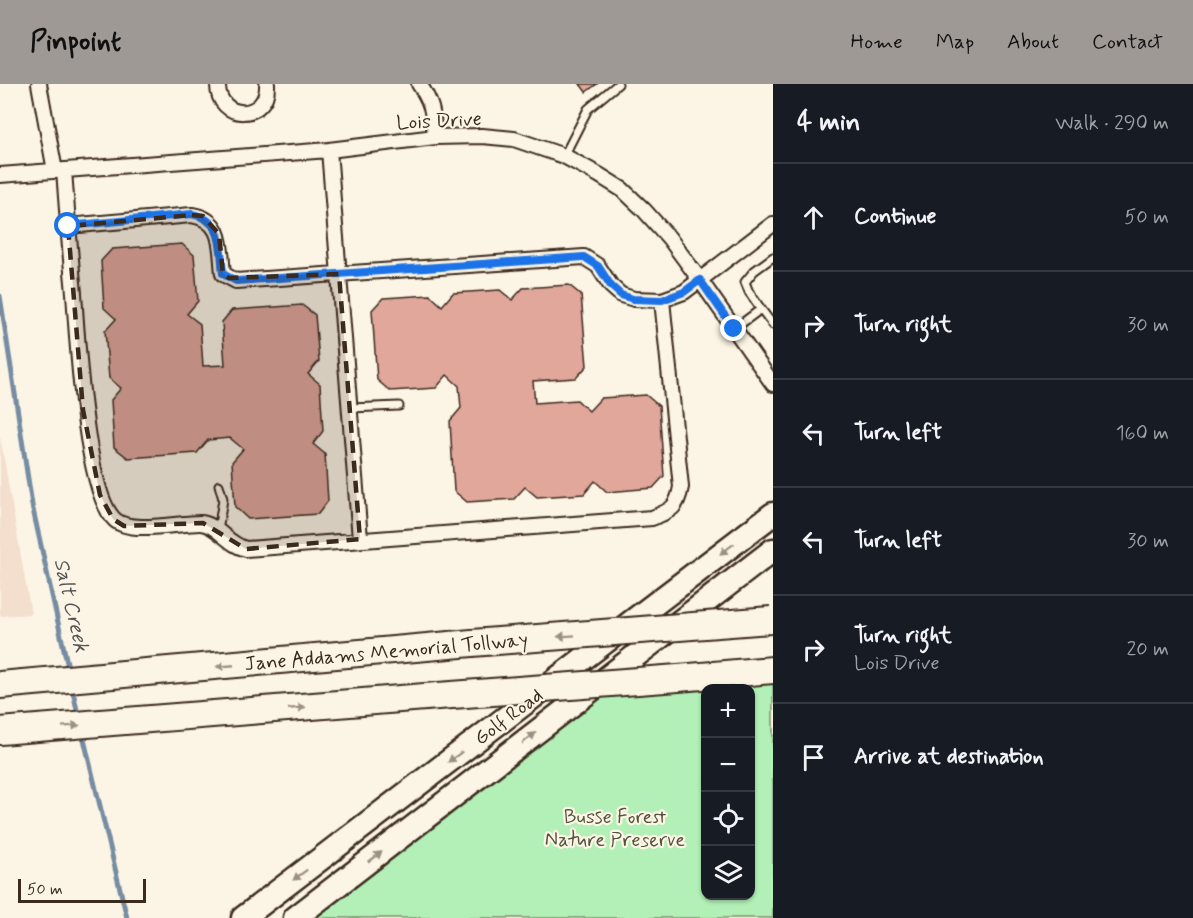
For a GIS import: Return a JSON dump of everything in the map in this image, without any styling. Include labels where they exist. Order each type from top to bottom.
[{"type":"highway","name":"Jane Addams Memorial Tollway","points":[[7,685],[472,643],[772,620]]},
{"type":"highway","points":[[6,730],[773,670]]},
{"type":"main road","name":"Golf Road","points":[[243,918],[773,514]]},
{"type":"main road","name":"Golf Road","points":[[295,918],[773,550]]},
{"type":"street","points":[[39,84],[59,171],[68,226],[83,410],[100,495],[113,519],[124,526],[203,523],[218,531],[236,546],[246,549],[652,518],[669,511],[678,501],[681,487],[662,300]]},
{"type":"street","points":[[218,84],[220,99],[226,106],[242,112],[257,108],[266,96],[267,84]]},
{"type":"street","points":[[418,84],[433,108],[435,137]]},
{"type":"street","name":"Lois Drive","points":[[4,174],[329,150],[435,137],[482,136],[514,139],[564,156],[623,190],[669,238],[773,384]]},
{"type":"street","points":[[329,150],[360,539]]},
{"type":"street","points":[[68,226],[192,214],[203,216],[219,234],[223,274],[236,281],[584,257],[598,266],[611,286],[621,295],[633,299],[662,300],[684,292],[773,224]]},
{"type":"lane","points":[[564,156],[588,109],[618,84]]},
{"type":"lane","points":[[773,257],[754,271],[745,282],[749,292],[773,325]]},
{"type":"lane","points":[[734,329],[761,309]]},
{"type":"lane","points":[[350,408],[399,406]]},
{"type":"lane","points":[[218,531],[223,499],[219,485]]},
{"type":"highlighted area","points":[[192,215],[203,216],[219,234],[223,274],[229,278],[339,274],[360,539],[246,549],[203,523],[124,526],[113,519],[100,495],[83,410],[68,226]]},
{"type":"shaded area","points":[[0,436],[31,614],[0,616]]},
{"type":"green space","name":"Busse Forest Nature Preserve","points":[[773,672],[773,918],[295,918],[600,685]]},
{"type":"building","points":[[580,84],[597,84],[586,92]]},
{"type":"building","points":[[182,244],[194,255],[198,301],[187,314],[200,324],[203,366],[225,365],[222,322],[232,310],[302,305],[315,315],[319,361],[308,374],[320,384],[323,431],[313,444],[325,454],[328,501],[318,514],[248,519],[235,507],[232,462],[243,449],[230,438],[208,440],[197,453],[128,458],[114,447],[111,400],[121,388],[109,378],[105,331],[116,319],[104,308],[101,261],[112,249]]},
{"type":"building","points":[[569,285],[581,295],[587,366],[576,378],[533,381],[535,403],[577,400],[589,411],[601,398],[646,395],[659,406],[664,476],[653,488],[607,492],[595,481],[584,494],[537,497],[525,487],[514,499],[467,502],[454,491],[450,421],[461,408],[459,386],[447,375],[436,388],[390,391],[377,380],[372,310],[383,298],[430,295],[442,306],[453,293],[500,290],[512,300],[523,288]]},
{"type":"waterway","name":"Salt Creek","points":[[0,296],[32,505],[69,672]]},
{"type":"waterway","name":"Salt Creek","points":[[72,687],[79,719]]},
{"type":"waterway","name":"Salt Creek","points":[[82,731],[127,918]]},
{"type":"route","points":[[68,226],[192,214],[203,216],[219,234],[223,274],[236,281],[584,257],[598,266],[611,286],[621,295],[633,299],[662,300],[684,292],[700,280],[734,329]]}]
